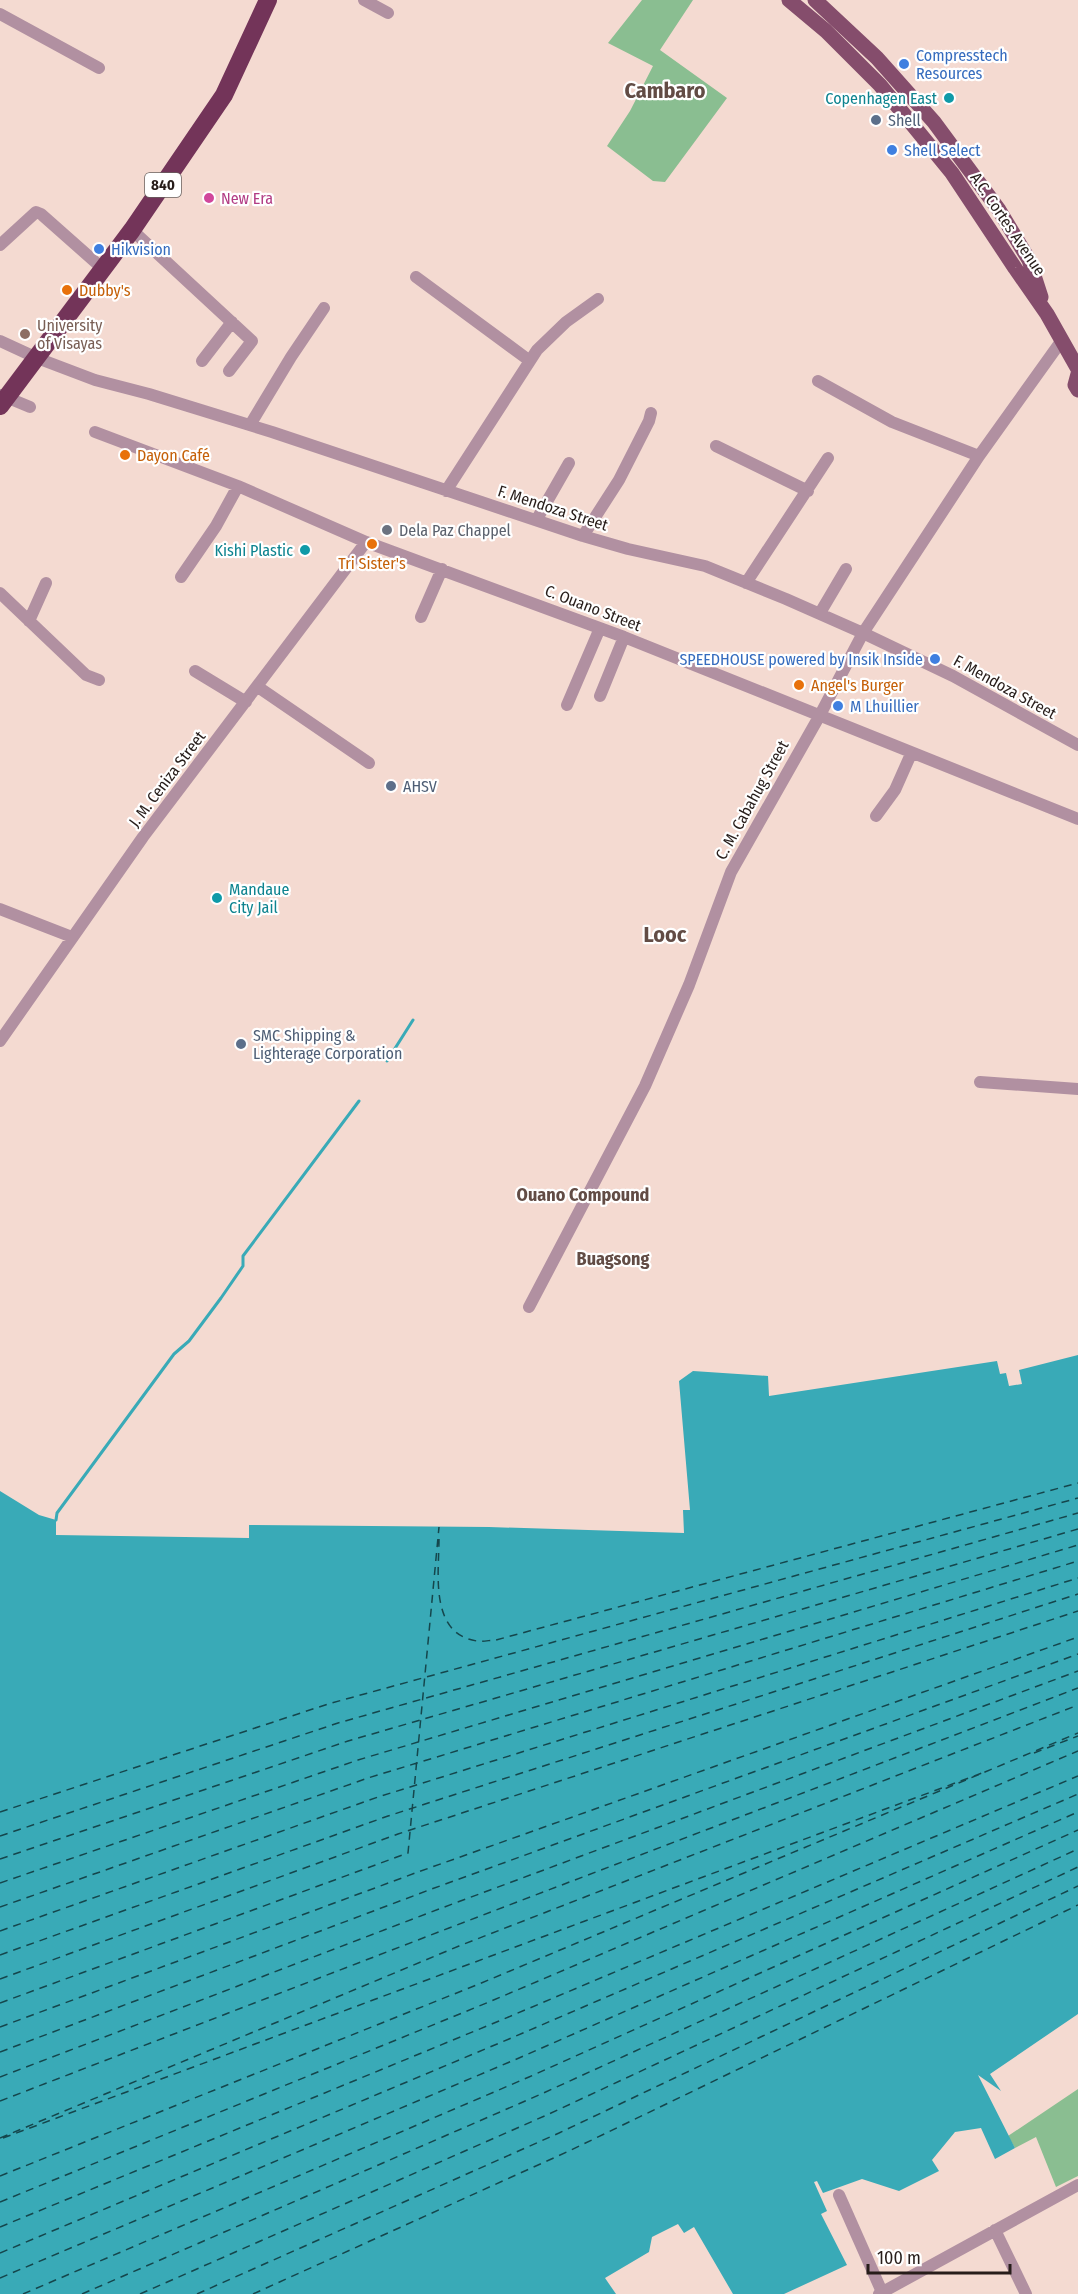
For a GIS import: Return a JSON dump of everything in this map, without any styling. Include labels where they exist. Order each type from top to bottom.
[{"type":"highway","name":"840","points":[[2,400],[37,358],[132,230],[226,92],[268,0]]},
{"type":"main road","name":"A.C. Cortes Avenue","points":[[789,0],[826,31],[870,75],[952,173],[1047,314],[1078,369]]},
{"type":"main road","name":"A.C. Cortes Avenue","points":[[815,0],[886,66],[934,122],[966,165],[999,210],[1029,260],[1047,314]]},
{"type":"main road","points":[[1078,374],[1075,385],[1078,390]]},
{"type":"street","points":[[364,0],[388,13]]},
{"type":"street","points":[[0,14],[99,69]]},
{"type":"street","points":[[0,244],[36,212],[102,268]]},
{"type":"street","points":[[132,230],[252,341],[229,371]]},
{"type":"street","points":[[416,277],[533,357]]},
{"type":"street","points":[[446,491],[533,357],[566,322],[598,299]]},
{"type":"street","points":[[250,425],[324,308]]},
{"type":"street","points":[[202,361],[232,322]]},
{"type":"street","name":"F. Mendoza Street","points":[[0,340],[37,358],[95,380],[250,425],[583,536],[628,549],[705,566],[820,613],[953,676],[1078,745]]},
{"type":"street","name":"C. M. Cabahug Street","points":[[529,1307],[645,1086],[689,984],[731,872],[820,715],[863,633],[979,456],[1062,340]]},
{"type":"street","points":[[818,381],[892,422],[979,456]]},
{"type":"street","points":[[2,400],[30,407]]},
{"type":"street","points":[[583,536],[620,480],[651,413]]},
{"type":"street","name":"C. Ouano Street","points":[[94,432],[238,486],[366,542],[624,637],[911,754],[1078,819]]},
{"type":"street","points":[[716,446],[808,491]]},
{"type":"street","points":[[746,584],[828,458]]},
{"type":"street","points":[[537,519],[569,463]]},
{"type":"street","points":[[182,577],[216,526],[238,486]]},
{"type":"street","name":"J. M. Ceniza Street","points":[[0,1041],[170,800],[366,542]]},
{"type":"street","points":[[421,617],[442,569]]},
{"type":"street","points":[[820,613],[846,569]]},
{"type":"street","points":[[29,621],[46,583]]},
{"type":"street","points":[[0,593],[86,675],[99,680]]},
{"type":"street","points":[[567,705],[600,628]]},
{"type":"street","points":[[600,696],[624,637]]},
{"type":"street","points":[[195,671],[246,702]]},
{"type":"street","points":[[258,687],[369,764]]},
{"type":"street","points":[[876,816],[895,789],[911,754]]},
{"type":"street","points":[[0,909],[72,938]]},
{"type":"street","points":[[980,1082],[1078,1089]]},
{"type":"street","points":[[839,2195],[881,2293],[1078,2185]]},
{"type":"street","points":[[995,2230],[1026,2294]]},
{"type":"green space","points":[[642,0],[693,0],[660,50],[727,98],[665,182],[653,181],[607,146],[630,111],[653,66],[608,43]]},
{"type":"green space","points":[[1078,2089],[1078,2176],[1056,2187],[1036,2137],[1015,2148],[1008,2136]]},
{"type":"water","points":[[1078,1355],[1078,2014],[990,2074],[1001,2091],[978,2075],[1015,2148],[995,2159],[981,2128],[955,2132],[932,2160],[939,2171],[899,2191],[862,2179],[823,2193],[817,2181],[814,2182],[827,2211],[821,2214],[847,2265],[784,2294],[733,2294],[694,2227],[684,2233],[678,2224],[652,2237],[649,2252],[605,2278],[616,2294],[0,2294],[0,1491],[39,1515],[56,1520],[56,1535],[249,1538],[249,1525],[489,1527],[684,1533],[683,1510],[690,1510],[679,1381],[693,1371],[768,1376],[769,1396],[997,1361],[1000,1374],[1006,1373],[1009,1386],[1022,1384],[1019,1370]]},
{"type":"waterway","points":[[387,1061],[413,1020]]},
{"type":"waterway","points":[[56,1520],[57,1513],[174,1354],[189,1341],[221,1298],[243,1266],[243,1256],[359,1101]]},
{"type":"ferry route","points":[[439,1539],[438,1584],[444,1615],[451,1627],[462,1636],[477,1641],[496,1640],[1078,1483]]},
{"type":"ferry route","points":[[0,1812],[328,1704],[1078,1498]]},
{"type":"ferry route","points":[[0,1836],[338,1723],[1078,1513]]},
{"type":"ferry route","points":[[0,2003],[408,1853],[439,1527]]},
{"type":"ferry route","points":[[0,1859],[348,1741],[1078,1529]]},
{"type":"ferry route","points":[[0,1883],[358,1760],[1078,1545]]},
{"type":"ferry route","points":[[0,1907],[368,1778],[1078,1561]]},
{"type":"ferry route","points":[[0,1931],[378,1797],[1078,1578]]},
{"type":"ferry route","points":[[0,1955],[388,1816],[1078,1594]]},
{"type":"ferry route","points":[[0,1979],[398,1834],[1078,1611]]},
{"type":"ferry route","points":[[0,2027],[418,1872],[1078,1637]]},
{"type":"ferry route","points":[[0,2052],[429,1890],[1078,1654]]},
{"type":"ferry route","points":[[0,2077],[439,1909],[1078,1671]]},
{"type":"ferry route","points":[[0,2101],[1078,1688]]},
{"type":"ferry route","points":[[0,2138],[459,1946],[1078,1705]]},
{"type":"ferry route","points":[[0,2176],[479,1984],[1078,1733]]},
{"type":"ferry route","points":[[1034,1753],[1078,1736]]},
{"type":"ferry route","points":[[0,2202],[489,2002],[1078,1751]]},
{"type":"ferry route","points":[[3,2138],[982,1773]]},
{"type":"ferry route","points":[[0,2227],[499,2021],[1078,1776]]},
{"type":"ferry route","points":[[0,2253],[509,2039],[1078,1794]]},
{"type":"ferry route","points":[[0,2278],[519,2058],[1078,1812]]},
{"type":"ferry route","points":[[23,2294],[529,2077],[1078,1830]]},
{"type":"ferry route","points":[[82,2294],[539,2095],[1078,1849]]},
{"type":"ferry route","points":[[140,2294],[549,2114],[1078,1867]]},
{"type":"ferry route","points":[[197,2294],[559,2133],[1078,1886]]},
{"type":"ferry route","points":[[253,2294],[569,2151],[1078,1905]]},
{"type":"place","name":"Compresstech Resources","points":[[904,64]]},
{"type":"place","name":"Copenhagen East","points":[[949,98]]},
{"type":"place","name":"Shell","points":[[876,120]]},
{"type":"place","name":"Shell Select","points":[[892,150]]},
{"type":"place","name":"New Era","points":[[209,198]]},
{"type":"place","name":"Hikvision","points":[[99,249]]},
{"type":"place","name":"Dubby's","points":[[67,290]]},
{"type":"place","name":"University of Visayas","points":[[25,334]]},
{"type":"place","name":"Dayon Café","points":[[125,455]]},
{"type":"place","name":"Dela Paz Chappel","points":[[387,530]]},
{"type":"place","name":"Tri Sister's","points":[[372,544]]},
{"type":"place","name":"Kishi Plastic","points":[[305,550]]},
{"type":"place","name":"SPEEDHOUSE powered by Insik Inside","points":[[935,659]]},
{"type":"place","name":"Angel's Burger","points":[[799,685]]},
{"type":"place","name":"M Lhuillier","points":[[838,706]]},
{"type":"place","name":"AHSV","points":[[391,786]]},
{"type":"place","name":"Mandaue City Jail","points":[[217,898]]},
{"type":"place","name":"SMC Shipping & Lighterage Corporation","points":[[241,1044]]},
{"type":"district","name":"Cambaro","points":[[665,90]]},
{"type":"district","name":"Looc","points":[[665,934]]},
{"type":"district","name":"Ouano Compound","points":[[583,1195]]},
{"type":"district","name":"Buagsong","points":[[613,1259]]}]
